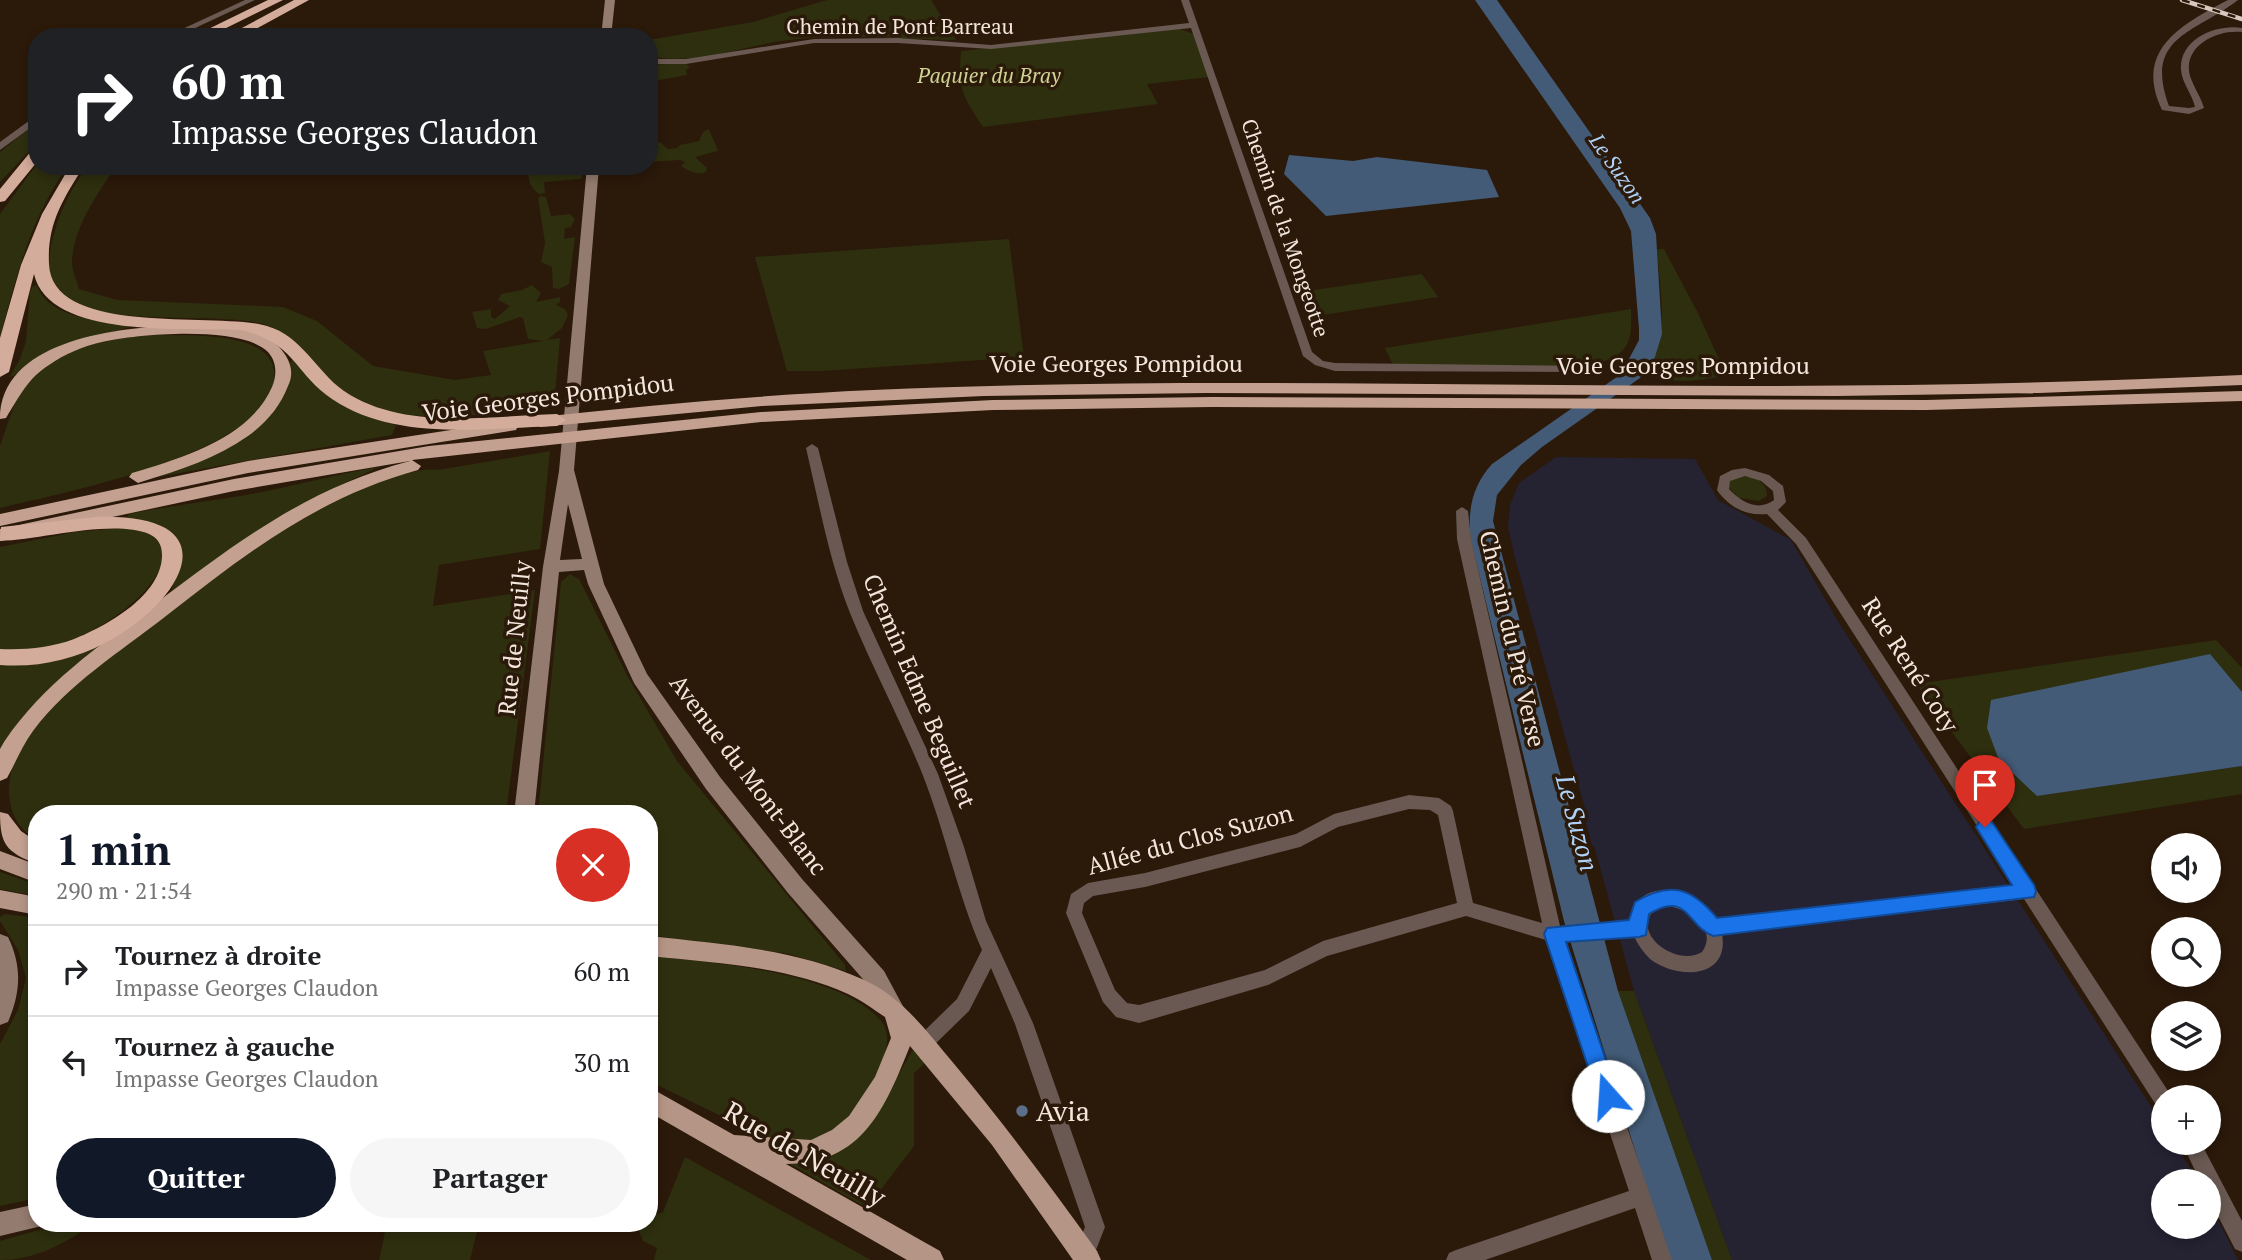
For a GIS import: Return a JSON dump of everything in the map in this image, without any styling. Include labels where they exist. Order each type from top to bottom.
[{"type":"highway","points":[[216,28],[271,0]]},
{"type":"highway","points":[[233,19],[277,0]]},
{"type":"highway","points":[[247,27],[303,0]]},
{"type":"highway","points":[[247,27],[309,0]]},
{"type":"highway","points":[[0,198],[28,164]]},
{"type":"highway","points":[[0,372],[27,268],[54,203],[71,175]]},
{"type":"highway","points":[[42,229],[41,269],[46,285],[61,303],[78,311],[113,319],[234,324],[266,330],[291,346],[336,394],[366,410],[443,422],[560,428]]},
{"type":"highway","points":[[0,414],[14,389],[39,364],[74,346],[117,334],[162,331],[236,334],[254,338],[270,346],[282,364],[282,381],[269,406],[253,422],[223,443],[161,470],[0,527]]},
{"type":"highway","name":"Voie Georges Pompidou","points":[[0,527],[560,428],[765,400],[1016,388],[1710,392],[2011,388],[2242,380]]},
{"type":"highway","name":"Voie Georges Pompidou","points":[[560,428],[993,405],[1212,402],[1914,405],[2242,396]]},
{"type":"highway","points":[[0,772],[6,755],[25,728],[79,673],[242,547],[296,513],[353,485],[392,471],[560,428]]},
{"type":"highway","points":[[0,527],[129,523],[160,531],[170,542],[172,558],[163,584],[156,594],[109,631],[84,643],[51,653],[28,658],[0,657]]},
{"type":"highway","points":[[0,821],[13,838],[28,848]]},
{"type":"main road","points":[[607,28],[610,0]]},
{"type":"main road","name":"Avenue du Mont-Blanc","points":[[592,175],[566,470],[596,584],[640,678],[675,732],[795,886],[876,978],[894,1010],[1000,1137],[1086,1258]]},
{"type":"main road","name":"Rue de Neuilly","points":[[525,805],[551,567],[566,470]]},
{"type":"main road","points":[[551,567],[590,564]]},
{"type":"main road","points":[[0,860],[28,871]]},
{"type":"main road","points":[[0,899],[28,904]]},
{"type":"main road","points":[[0,944],[7,960],[8,973],[0,1014]]},
{"type":"main road","points":[[658,947],[776,961],[857,987],[894,1010],[902,1038],[892,1066],[874,1102],[857,1124],[840,1138],[812,1152],[784,1152],[724,1142]]},
{"type":"main road","name":"Rue de Neuilly","points":[[658,1104],[931,1260]]},
{"type":"main road","points":[[0,1224],[28,1218]]},
{"type":"street","points":[[189,28],[251,0]]},
{"type":"street","name":"Chemin de la Mongeotte","points":[[1185,0],[1307,354],[1319,363],[1335,367],[1593,370]]},
{"type":"street","points":[[2234,0],[2171,40],[2156,64],[2159,95],[2165,108],[2189,111],[2200,108],[2185,68],[2190,52],[2216,31],[2228,27],[2242,30]]},
{"type":"street","name":"Chemin de Pont Barreau","points":[[658,61],[700,59],[786,43],[814,41],[950,43],[983,48],[1193,25]]},
{"type":"street","points":[[0,147],[28,125]]},
{"type":"street","name":"Chemin Edme Beguillet","points":[[812,448],[840,562],[856,611],[930,774],[978,921],[1024,1023],[1095,1227],[1086,1258]]},
{"type":"street","name":"Rue René Coty","points":[[1769,509],[1801,541],[2154,1085]]},
{"type":"street","name":"Chemin du Pré Verse","points":[[1462,511],[1464,539],[1553,934],[1662,1260]]},
{"type":"street","name":"Allée du Clos Suzon","points":[[1409,802],[1433,803],[1445,811],[1465,908],[1323,949],[1268,977],[1139,1014],[1122,1011],[1109,996],[1074,913],[1077,899],[1088,890],[1145,880],[1300,840],[1334,821],[1409,802]]},
{"type":"street","points":[[1713,927],[2027,891]]},
{"type":"street","points":[[1671,897],[1696,907],[1713,927],[1714,948],[1709,957],[1689,965],[1676,963],[1652,950],[1639,928],[1638,917],[1649,901],[1671,897]]},
{"type":"street","points":[[1465,908],[1553,934],[1639,928]]},
{"type":"street","points":[[924,1043],[964,1005],[991,950]]},
{"type":"street","points":[[2197,1155],[2242,1242]]},
{"type":"street","points":[[1456,1260],[1642,1196]]},
{"type":"shaded area","points":[[1556,457],[1695,459],[1718,500],[1791,540],[1839,623],[2151,1106],[2151,1155],[2182,1155],[2191,1169],[2151,1169],[2151,1239],[2221,1239],[2221,1225],[2238,1260],[1732,1260],[1634,991],[1584,817],[1587,816],[1508,527],[1510,505],[1519,483]]},
{"type":"green space","points":[[827,0],[931,0],[956,40],[809,38],[701,57],[658,57],[658,38],[753,22]]},
{"type":"green space","name":"Paquier du Bray","points":[[1177,28],[1194,34],[1209,77],[1147,84],[1158,104],[983,127],[963,92],[960,75],[961,51]]},
{"type":"green space","points":[[685,63],[690,67],[686,70],[687,75],[658,80],[658,64]]},
{"type":"green space","points":[[28,129],[28,152],[0,182],[0,152]]},
{"type":"green space","points":[[709,129],[718,151],[695,157],[707,168],[706,172],[690,171],[681,166],[685,162],[680,160],[658,161],[658,143],[668,149],[677,148],[699,141],[703,132]]},
{"type":"green space","points":[[29,175],[62,175],[34,227],[0,338],[0,214]]},
{"type":"green space","points":[[82,175],[110,175],[88,211],[73,249],[72,262],[79,289],[117,300],[283,307],[317,321],[373,366],[455,380],[491,375],[483,351],[543,341],[528,339],[523,318],[486,329],[477,328],[472,312],[491,309],[491,317],[495,319],[510,306],[498,300],[501,294],[532,285],[541,293],[536,302],[560,297],[560,302],[556,305],[565,309],[568,315],[562,328],[547,340],[560,338],[554,405],[474,415],[416,416],[388,412],[363,404],[341,391],[289,337],[266,325],[216,319],[120,315],[91,309],[68,300],[53,285],[49,269],[55,230],[63,207]]},
{"type":"green space","points":[[528,175],[582,176],[581,179],[544,182],[545,193],[539,194]]},
{"type":"green space","points":[[546,197],[551,216],[570,214],[575,219],[571,227],[565,228],[564,239],[575,237],[569,284],[559,289],[553,288],[552,267],[541,262],[545,243],[538,198]]},
{"type":"green space","points":[[1009,239],[1024,357],[787,371],[755,257]]},
{"type":"green space","points":[[1664,249],[1698,313],[1726,375],[1684,381],[1644,374],[1658,345],[1661,330],[1657,250]]},
{"type":"green space","points":[[1422,274],[1438,297],[1310,317],[1301,292]]},
{"type":"green space","points":[[37,285],[43,296],[65,312],[111,323],[137,325],[70,344],[9,378],[26,341],[30,292],[32,287]]},
{"type":"green space","points":[[1631,309],[1630,333],[1625,348],[1612,358],[1590,366],[1393,365],[1385,348]]},
{"type":"green space","points":[[155,335],[223,338],[257,348],[268,357],[274,370],[268,399],[244,424],[207,446],[114,480],[0,508],[0,446],[19,391],[47,364],[84,346],[126,337]]},
{"type":"green space","points":[[293,358],[326,394],[337,402],[363,415],[396,425],[392,435],[157,477],[217,452],[290,377],[290,363]]},
{"type":"green space","points":[[550,451],[540,549],[439,565],[433,606],[535,590],[507,805],[28,805],[28,833],[25,831],[11,808],[9,795],[12,767],[17,754],[43,717],[89,671],[142,629],[303,514],[331,500],[390,478]]},
{"type":"green space","points":[[379,467],[330,490],[170,594],[179,563],[175,540],[169,532],[158,526],[126,519],[129,514],[257,493]]},
{"type":"green space","points":[[1739,476],[1758,480],[1765,487],[1767,496],[1759,501],[1739,498],[1728,487],[1730,480]]},
{"type":"green space","points":[[121,528],[153,536],[163,553],[157,575],[137,599],[108,622],[72,640],[35,650],[0,649],[0,547],[75,532]]},
{"type":"green space","points":[[570,574],[579,579],[628,677],[677,761],[845,965],[846,971],[789,954],[658,936],[658,805],[539,805],[561,582]]},
{"type":"green space","points":[[115,635],[0,750],[0,664]]},
{"type":"green space","points":[[2216,640],[2242,668],[2242,692],[2209,654],[2037,796],[2242,766],[2242,794],[2024,829],[1916,684]]},
{"type":"green space","points":[[0,872],[28,882],[28,894],[0,889]]},
{"type":"green space","points":[[5,914],[28,917],[28,1200],[0,1206],[0,1044],[18,1010],[26,978],[18,950],[0,917]]},
{"type":"green space","points":[[658,957],[739,966],[807,981],[837,991],[863,1005],[882,1022],[887,1033],[882,1063],[866,1094],[846,1120],[823,1136],[802,1143],[760,1135],[658,1085]]},
{"type":"green space","points":[[1618,991],[1634,991],[1732,1260],[1712,1260]]},
{"type":"green space","points":[[914,1048],[925,1063],[914,1073],[914,1146],[867,1208],[790,1164],[810,1160],[879,1108]]},
{"type":"green space","points":[[685,1157],[871,1260],[654,1260],[657,1248],[643,1241],[639,1232],[658,1232],[658,1214],[663,1212]]},
{"type":"green space","points":[[32,1232],[81,1232],[55,1247],[23,1258],[0,1260],[0,1241]]},
{"type":"green space","points":[[385,1232],[477,1232],[470,1260],[379,1260]]},
{"type":"water","name":"Le Suzon","points":[[1475,0],[1497,0],[1650,218],[1656,234],[1662,334],[1654,360],[1640,378],[1542,447],[1521,465],[1497,495],[1493,521],[1618,991],[1712,1260],[1669,1260],[1564,921],[1470,530],[1472,500],[1485,472],[1492,464],[1621,374],[1639,340],[1631,231],[1620,208]]},
{"type":"water","points":[[1289,155],[1353,161],[1377,157],[1487,170],[1499,197],[1326,216],[1284,174]]},
{"type":"water","points":[[2210,654],[2242,692],[2242,766],[2037,796],[1999,760],[1987,728],[1991,700]]},
{"type":"railway","points":[[2182,0],[2242,19]]},
{"type":"place","name":"Avia","points":[[1022,1111]]},
{"type":"route","points":[[1608,1096],[1553,934],[1639,928],[1638,917],[1642,908],[1659,897],[1684,900],[1706,916],[1713,927],[2027,891],[1985,827]]}]
